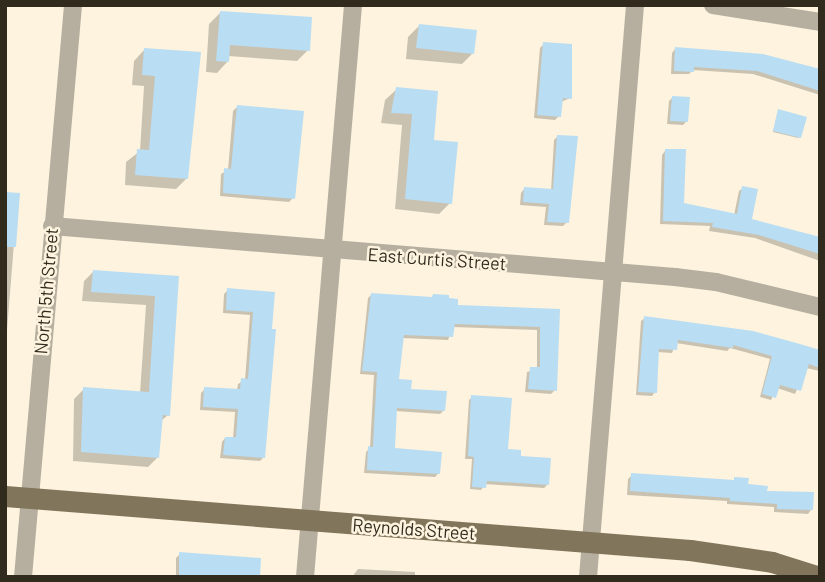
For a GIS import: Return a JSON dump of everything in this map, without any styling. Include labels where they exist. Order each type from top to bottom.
[{"type":"main road","name":"Reynolds Street","points":[[5,496],[734,555],[820,577]]},
{"type":"street","name":"North 5th Street","points":[[23,577],[73,5]]},
{"type":"street","points":[[305,577],[353,5]]},
{"type":"street","points":[[588,577],[635,5]]},
{"type":"street","points":[[713,5],[820,22]]},
{"type":"street","name":"East Curtis Street","points":[[52,226],[716,282],[820,307]]},
{"type":"building","points":[[220,11],[312,17],[310,51],[230,45],[229,62],[216,61]]},
{"type":"building","points":[[419,24],[477,30],[474,54],[416,48]]},
{"type":"building","points":[[543,42],[572,44],[572,99],[563,98],[561,117],[537,115]]},
{"type":"building","points":[[675,47],[763,54],[820,69],[820,91],[757,71],[694,67],[694,72],[674,71]]},
{"type":"building","points":[[144,48],[201,52],[188,179],[135,175],[137,149],[149,150],[155,76],[142,75]]},
{"type":"building","points":[[396,87],[438,91],[434,140],[458,142],[452,204],[405,199],[412,114],[391,113]]},
{"type":"building","points":[[672,96],[690,97],[688,122],[670,121]]},
{"type":"building","points":[[237,105],[304,111],[295,199],[223,193],[224,168],[231,169]]},
{"type":"building","points":[[778,109],[807,117],[801,138],[773,131]]},
{"type":"building","points":[[557,135],[578,136],[569,223],[547,222],[549,204],[523,202],[524,187],[553,189]]},
{"type":"building","points":[[665,149],[686,149],[684,203],[737,214],[742,186],[758,189],[752,219],[820,237],[820,254],[759,235],[712,227],[713,223],[663,221]]},
{"type":"building","points":[[5,192],[20,193],[16,247],[5,247]]},
{"type":"building","points":[[93,270],[179,276],[170,416],[163,415],[159,458],[81,452],[83,387],[149,392],[155,296],[91,292]]},
{"type":"building","points":[[227,288],[275,292],[272,329],[276,329],[265,458],[223,455],[225,437],[236,437],[238,409],[203,407],[204,387],[240,389],[241,378],[248,379],[253,312],[226,310]]},
{"type":"building","points":[[371,293],[432,297],[433,294],[449,295],[449,298],[458,299],[458,305],[560,309],[557,391],[528,389],[530,367],[540,367],[540,327],[455,324],[453,337],[404,335],[399,379],[412,380],[411,389],[447,391],[445,411],[397,408],[395,448],[442,452],[440,474],[367,470],[368,446],[373,447],[377,372],[362,371]]},
{"type":"building","points":[[644,316],[753,331],[800,344],[820,350],[820,368],[809,364],[801,391],[780,385],[776,398],[762,394],[772,356],[733,345],[733,348],[678,340],[677,350],[659,349],[657,393],[638,392]]},
{"type":"building","points":[[471,395],[512,398],[508,449],[521,450],[521,456],[551,458],[549,485],[487,481],[486,488],[472,487],[474,457],[468,456]]},
{"type":"building","points":[[631,473],[734,480],[734,477],[749,478],[748,484],[768,486],[767,491],[814,492],[813,510],[777,509],[777,504],[730,501],[730,498],[630,491]]},
{"type":"building","points":[[179,552],[261,558],[260,577],[179,575]]}]
